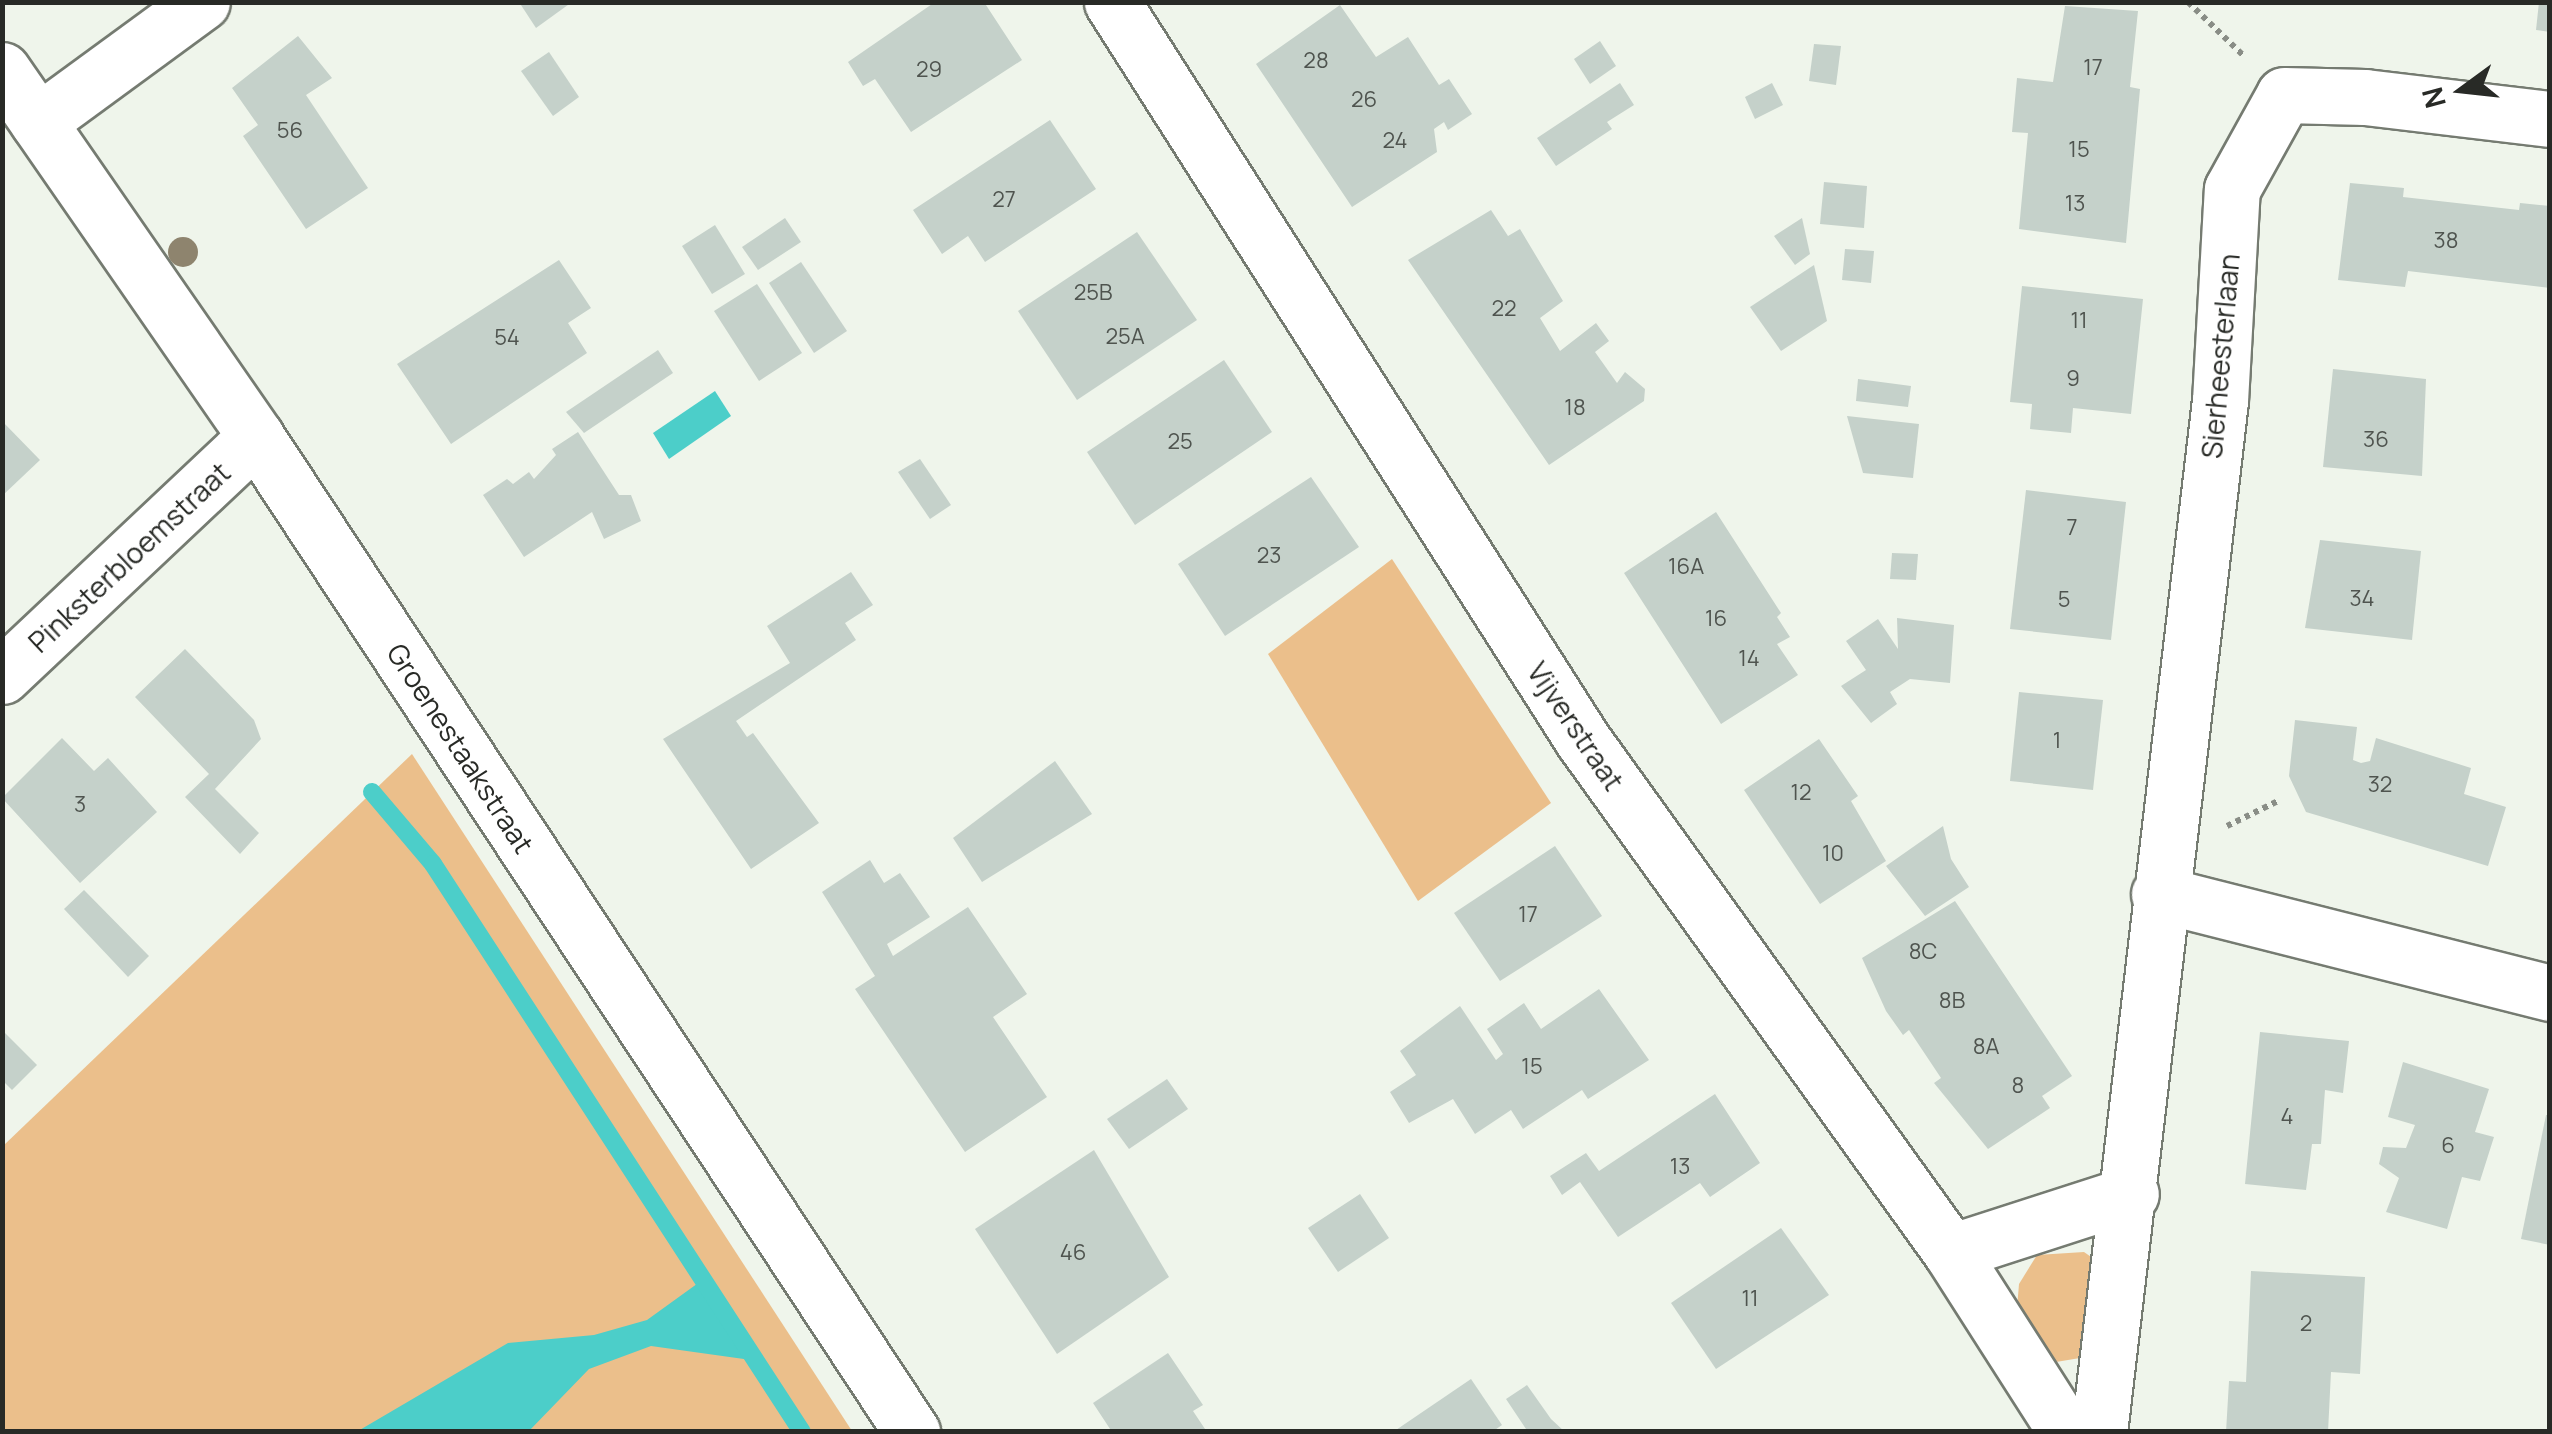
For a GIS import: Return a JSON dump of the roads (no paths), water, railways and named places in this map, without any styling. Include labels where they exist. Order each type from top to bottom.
[{"type":"street","points":[[38,122],[202,2]]},
{"type":"street","name":"Vijverstraat","points":[[1112,2],[1582,738],[1951,1252],[2066,1432]]},
{"type":"street","name":"Groenestaakstraat","points":[[2,70],[256,438],[912,1432]]},
{"type":"street","name":"Sierheesterlaan","points":[[2100,1432],[2131,1194],[2159,894],[2220,402],[2232,189],[2284,95],[2365,97],[2550,119]]},
{"type":"street","name":"Pinksterbloemstraat","points":[[2,676],[256,438]]},
{"type":"street","points":[[2159,894],[2550,993]]},
{"type":"street","points":[[1951,1252],[2131,1194]]},
{"type":"water","points":[[715,391],[731,416],[669,459],[653,433]]},
{"type":"water","points":[[701,1281],[751,1360],[651,1346],[589,1369],[529,1431],[358,1431],[508,1343],[594,1335],[647,1320]]},
{"type":"waterway","points":[[372,792],[433,864],[802,1432]]}]
